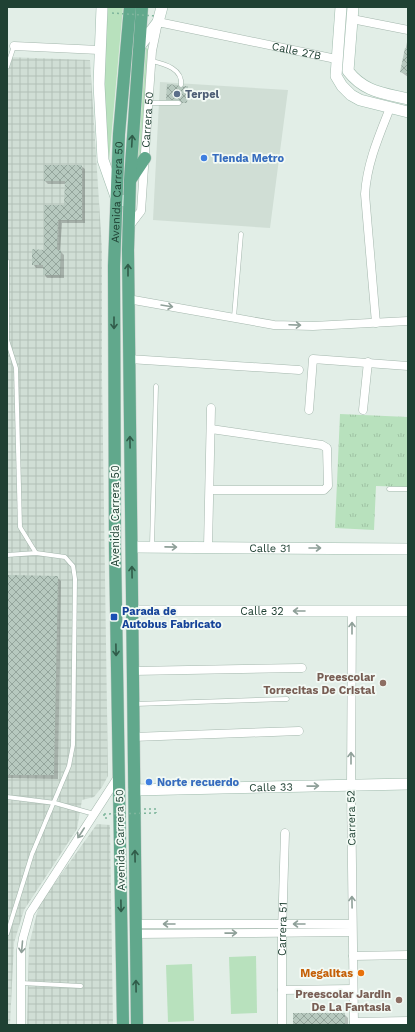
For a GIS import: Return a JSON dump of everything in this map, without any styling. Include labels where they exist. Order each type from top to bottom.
[{"type":"main road","points":[[102,7],[99,50],[99,84],[103,160],[116,200],[129,201]]},
{"type":"main road","name":"Avenida Carrera 50","points":[[123,1025],[116,611],[114,266],[119,134],[130,7]]},
{"type":"main road","name":"Avenida Carrera 50","points":[[136,1025],[128,228],[142,7]]},
{"type":"main road","points":[[336,59],[341,7]]},
{"type":"main road","points":[[353,7],[348,71],[360,85],[372,90],[408,99]]},
{"type":"main road","points":[[139,47],[159,15]]},
{"type":"main road","name":"Calle 27B","points":[[336,59],[336,76],[342,86],[351,95],[360,100],[408,112]]},
{"type":"main road","points":[[130,180],[145,158]]},
{"type":"main road","name":"Calle 31","points":[[132,547],[408,548]]},
{"type":"main road","name":"Calle 32","points":[[116,611],[408,611]]},
{"type":"main road","name":"Calle 33","points":[[134,790],[408,784]]},
{"type":"street","name":"Calle 27B","points":[[159,15],[336,59]]},
{"type":"street","name":"Carrera 50","points":[[128,228],[141,211],[153,45],[159,15]]},
{"type":"street","points":[[352,19],[408,30]]},
{"type":"street","points":[[14,46],[99,50]]},
{"type":"street","points":[[376,323],[365,194],[366,178],[372,153],[390,108]]},
{"type":"street","points":[[128,299],[274,325],[313,326],[408,321]]},
{"type":"street","points":[[309,410],[313,359],[408,366]]},
{"type":"street","points":[[129,360],[299,370]]},
{"type":"street","points":[[363,410],[368,362]]},
{"type":"street","points":[[208,547],[211,490],[211,408]]},
{"type":"street","points":[[211,429],[322,445],[327,448],[328,486],[324,490],[211,490]]},
{"type":"street","name":"Carrera 52","points":[[352,611],[351,786],[354,1023]]},
{"type":"street","points":[[133,671],[302,668]]},
{"type":"street","points":[[134,736],[299,731]]},
{"type":"street","points":[[21,1025],[23,938],[30,913],[118,777]]},
{"type":"street","name":"Carrera 51","points":[[282,1025],[282,928],[285,833]]},
{"type":"street","points":[[136,929],[203,924],[282,928],[352,928]]},
{"type":"street","points":[[136,929],[204,933],[282,928]]},
{"type":"street","points":[[353,956],[408,955]]},
{"type":"street","points":[[282,990],[353,989]]},
{"type":"street","points":[[354,1023],[408,1021]]},
{"type":"lane","points":[[7,67],[14,46]]},
{"type":"lane","points":[[152,61],[159,62],[177,71],[182,85]]},
{"type":"lane","points":[[148,103],[179,103]]},
{"type":"lane","points":[[234,317],[241,234]]},
{"type":"lane","points":[[7,261],[8,340],[16,368],[20,527],[36,553]]},
{"type":"lane","points":[[152,546],[156,386]]},
{"type":"lane","points":[[389,489],[408,489]]},
{"type":"lane","points":[[7,555],[36,553],[65,557],[73,566],[75,579],[73,745],[69,766],[32,854],[7,934]]},
{"type":"lane","points":[[133,704],[287,699]]},
{"type":"lane","points":[[7,797],[54,803],[94,814]]},
{"type":"lane","points":[[203,924],[204,933]]},
{"type":"lane","points":[[21,983],[81,986]]},
{"type":"path","points":[[112,13],[159,15]]},
{"type":"path","points":[[112,818],[104,818],[104,814],[156,814],[156,809],[144,809]]},
{"type":"shaded area","points":[[7,57],[90,60],[102,249],[102,377],[108,776],[94,797],[82,800],[77,829],[24,910],[14,943],[10,1025],[7,1025]]},
{"type":"shaded area","points":[[160,82],[288,90],[270,228],[153,220]]},
{"type":"shaded area","points":[[97,824],[110,825],[113,1025],[27,1025],[29,945],[39,905]]},
{"type":"green space","points":[[108,7],[123,7],[109,161],[103,81]]},
{"type":"green space","points":[[146,48],[149,49],[141,158],[138,158]]},
{"type":"green space","points":[[340,414],[408,417],[408,487],[376,486],[374,530],[335,528]]},
{"type":"green space","points":[[256,956],[257,1013],[231,1014],[229,957]]},
{"type":"green space","points":[[192,964],[194,1021],[168,1022],[166,965]]},
{"type":"building","points":[[405,48],[408,48],[408,74],[400,72]]},
{"type":"building","name":"Terpel","points":[[167,84],[178,85],[181,88],[188,86],[187,103],[182,103],[179,100],[166,100]]},
{"type":"building","points":[[44,165],[82,165],[82,220],[58,220],[57,250],[61,250],[60,275],[43,275],[43,265],[32,265],[32,249],[44,250],[44,205],[64,205],[65,181],[44,181]]},
{"type":"building","points":[[7,575],[58,576],[54,775],[7,775]]},
{"type":"building","points":[[293,1013],[345,1013],[345,1025],[293,1025]]},
{"type":"place","name":"Terpel","points":[[177,94]]},
{"type":"place","name":"Tienda Metro","points":[[204,158]]},
{"type":"place","name":"Parada de Autobus Fabricato","points":[[114,617]]},
{"type":"place","name":"Preescolar Torrecitas De Cristal","points":[[383,683]]},
{"type":"place","name":"Norte recuerdo","points":[[149,782]]},
{"type":"place","name":"Megalitas","points":[[361,973]]},
{"type":"place","name":"Preescolar Jardin De La Fantasia","points":[[399,1000]]}]
